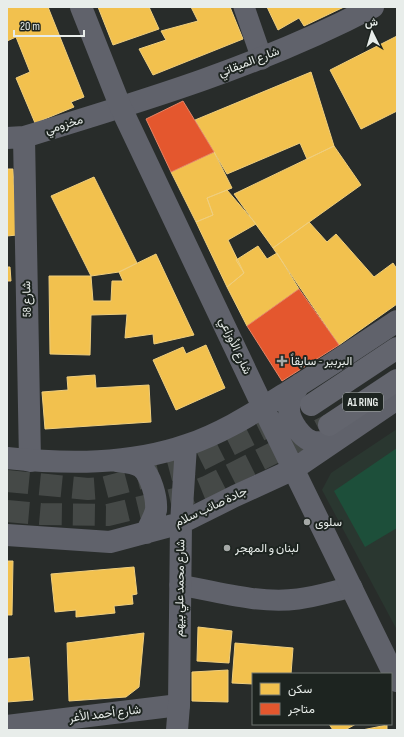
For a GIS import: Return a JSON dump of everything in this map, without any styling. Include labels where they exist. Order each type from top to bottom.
[{"type":"highway","name":"A1 RING","points":[[311,405],[397,348]]},
{"type":"highway","name":"A1 RING","points":[[332,433],[397,380]]},
{"type":"street","name":"شارع الأوزاعي","points":[[81,7],[121,108],[263,407],[397,681]]},
{"type":"street","points":[[244,7],[262,59]]},
{"type":"street","name":"شارع الميقاتي","points":[[121,108],[262,59],[339,25],[373,7]]},
{"type":"street","name":"مخزومي","points":[[15,138],[121,108]]},
{"type":"street","name":"شارع 58","points":[[15,138],[30,461]]},
{"type":"street","points":[[114,461],[155,454],[186,446],[238,423],[397,321]]},
{"type":"street","points":[[300,384],[289,404],[289,411],[292,421],[303,436],[311,441],[318,443],[332,433]]},
{"type":"street","name":"جادة صائب سلام","points":[[7,535],[110,542],[181,523],[294,469],[332,433],[397,399]]},
{"type":"street","name":"شارع محمد علي بيهم","points":[[177,730],[179,705],[181,523],[186,446]]},
{"type":"street","points":[[7,458],[30,461],[129,462],[140,467],[147,475],[155,499],[156,510],[146,533]]},
{"type":"street","points":[[180,585],[253,598],[284,600],[299,599],[352,587]]},
{"type":"street","name":"شارع أحمد الأغر","points":[[7,726],[179,705]]},
{"type":"shaded area","points":[[397,429],[397,630],[322,490],[331,473]]},
{"type":"green space","points":[[397,448],[397,528],[365,547],[334,491]]},
{"type":"building: سكن","points":[[7,7],[48,7],[84,97],[71,102],[74,107],[35,123],[16,78],[30,72],[16,37],[7,41]]},
{"type":"building: سكن","points":[[98,7],[149,7],[159,29],[113,45]]},
{"type":"building: سكن","points":[[191,7],[230,7],[243,39],[153,75],[139,49],[166,40],[161,31],[198,21]]},
{"type":"building: سكن","points":[[267,7],[344,7],[304,26],[299,18],[278,30]]},
{"type":"building: سكن","points":[[397,36],[397,111],[361,129],[330,70]]},
{"type":"building: سكن","points":[[311,72],[334,146],[307,159],[300,143],[227,174],[195,120]]},
{"type":"building: سكن","points":[[334,146],[361,185],[273,248],[234,194]]},
{"type":"building: سكن","points":[[214,152],[232,188],[207,198],[213,215],[196,222],[171,172]]},
{"type":"building: سكن","points":[[7,169],[13,169],[17,235],[7,236]]},
{"type":"building: سكن","points":[[94,177],[137,263],[119,272],[91,276],[51,196]]},
{"type":"building: سكن","points":[[227,190],[256,224],[228,240],[244,273],[227,287],[196,222],[213,215],[207,198]]},
{"type":"building: سكن","points":[[309,222],[327,242],[336,234],[374,277],[393,263],[397,269],[397,304],[339,345],[273,248]]},
{"type":"building: سكن","points":[[258,246],[267,259],[277,253],[299,289],[247,326],[227,287],[244,273],[236,260]]},
{"type":"building: سكن","points":[[156,254],[194,335],[154,344],[153,334],[125,338],[127,314],[91,315],[90,355],[50,354],[49,276],[91,276],[93,301],[111,301],[112,281],[123,281],[119,272]]},
{"type":"building: سكن","points":[[7,267],[10,267],[11,281],[7,281]]},
{"type":"building: سكن","points":[[206,345],[225,388],[176,410],[153,360],[183,347],[186,354]]},
{"type":"building: سكن","points":[[95,375],[96,388],[149,385],[151,422],[45,429],[42,392],[68,390],[67,377]]},
{"type":"building: سكن","points":[[7,561],[13,561],[12,615],[7,615]]},
{"type":"building: سكن","points":[[134,567],[137,594],[132,595],[133,604],[114,606],[115,613],[76,617],[76,610],[55,612],[51,574]]},
{"type":"building: سكن","points":[[198,627],[232,631],[229,663],[197,661]]},
{"type":"building: سكن","points":[[144,633],[139,687],[126,697],[69,701],[67,643]]},
{"type":"building: سكن","points":[[235,643],[293,648],[291,673],[252,673],[252,684],[232,683]]},
{"type":"building: سكن","points":[[29,657],[33,700],[7,702],[7,659]]},
{"type":"building: سكن","points":[[228,670],[228,702],[192,701],[192,672]]},
{"type":"building: سكن","points":[[330,725],[354,725],[345,730],[333,730]]},
{"type":"building: سكن","points":[[387,725],[387,730],[362,730]]},
{"type":"building: متاجر","points":[[183,101],[214,152],[171,172],[146,119]]},
{"type":"building: متاجر","points":[[299,289],[339,345],[282,381],[247,326]]},
{"type":"tunnel","points":[[7,481],[88,489],[102,488],[190,465],[288,416]]},
{"type":"tunnel","points":[[7,511],[41,514],[108,515],[179,498],[206,487],[329,425]]},
{"type":"place","name":"البربير - سابقاً","points":[[282,361]]},
{"type":"place","name":"سلوى","points":[[307,522]]},
{"type":"place","name":"لبنان و المهجر","points":[[227,548]]}]
